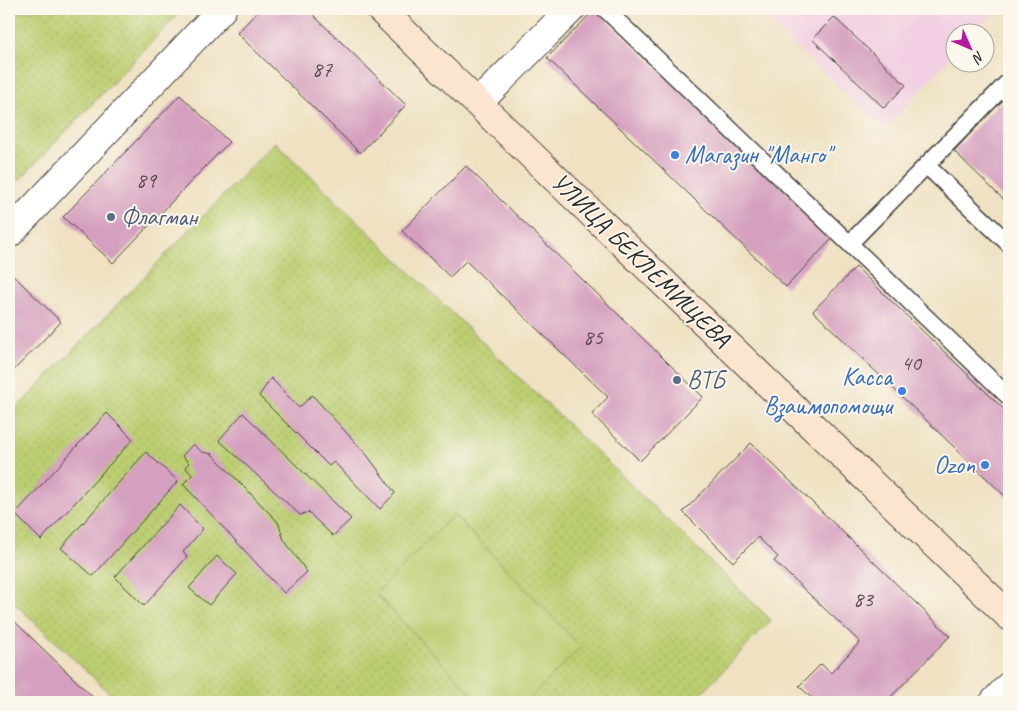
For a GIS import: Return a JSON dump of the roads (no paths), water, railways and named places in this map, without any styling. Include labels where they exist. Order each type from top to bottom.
[{"type":"main road","name":"УЛИЦА БЕКЛЕМИЩЕВА","points":[[380,9],[1009,616]]},
{"type":"street","points":[[9,234],[222,9]]},
{"type":"street","points":[[478,103],[571,9]]},
{"type":"street","points":[[994,702],[1009,686]]},
{"type":"lane","points":[[605,9],[1009,397]]},
{"type":"lane","points":[[850,244],[1009,80]]},
{"type":"lane","points":[[927,166],[1009,244]]},
{"type":"place","name":"Магазин \"Манго\"","points":[[675,155]]},
{"type":"place","name":"Флагман","points":[[111,217]]},
{"type":"place","name":"ВТБ","points":[[677,380]]},
{"type":"place","name":"Касса Взаимопомощи","points":[[902,391]]},
{"type":"place","name":"Ozon","points":[[985,465]]}]
